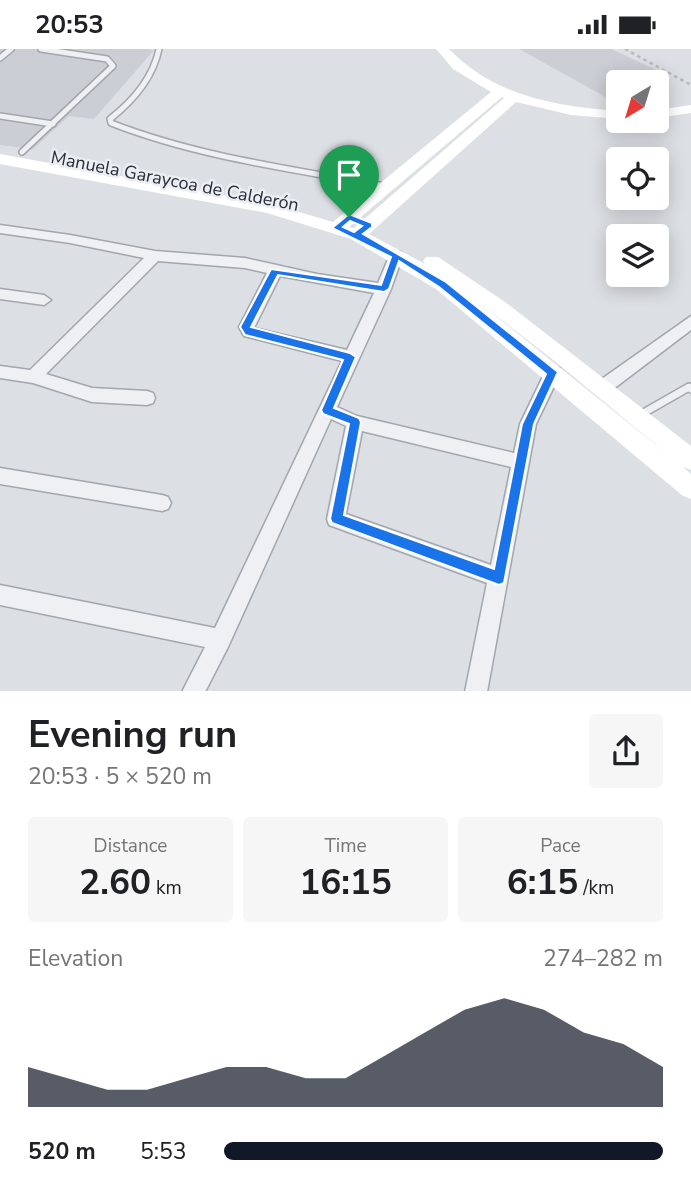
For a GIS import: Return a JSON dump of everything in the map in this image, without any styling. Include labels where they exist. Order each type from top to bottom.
[{"type":"street","points":[[442,49],[463,69],[508,93],[568,110],[606,114]]},
{"type":"street","points":[[353,226],[384,186],[508,93]]},
{"type":"street","points":[[353,226],[508,93]]},
{"type":"street","points":[[669,112],[691,109]]},
{"type":"street","name":"Manuela Garaycoa de Calderón","points":[[0,149],[268,197],[416,250],[457,277],[691,460]]},
{"type":"street","name":"Manuela Garaycoa de Calderón","points":[[0,159],[353,226],[443,284],[691,488]]},
{"type":"street","points":[[0,229],[155,256],[215,259],[384,289]]},
{"type":"street","points":[[193,691],[279,522],[350,357],[384,289],[396,255]]},
{"type":"street","points":[[33,377],[155,256]]},
{"type":"street","points":[[275,271],[246,327],[248,332],[350,357]]},
{"type":"street","points":[[0,294],[44,300]]},
{"type":"street","points":[[602,388],[691,322]]},
{"type":"street","points":[[0,372],[33,377],[92,395],[147,398]]},
{"type":"street","points":[[476,691],[528,424],[553,372]]},
{"type":"street","points":[[327,410],[355,422],[521,462]]},
{"type":"street","points":[[355,422],[336,519],[499,578]]},
{"type":"street","points":[[0,476],[162,503]]},
{"type":"street","points":[[0,595],[221,640]]},
{"type":"lane","points":[[0,58],[11,49]]},
{"type":"lane","points":[[22,152],[113,63],[107,59],[41,49]]},
{"type":"lane","points":[[159,49],[155,69],[131,103],[110,118],[111,123],[154,140],[193,150],[384,186]]},
{"type":"lane","points":[[0,116],[53,124]]},
{"type":"lane","points":[[637,417],[690,387]]},
{"type":"path","points":[[625,49],[691,85]]},
{"type":"shaded area","points":[[0,49],[154,50],[94,119],[69,116],[33,149],[0,145]]},
{"type":"shaded area","points":[[519,49],[611,49],[656,70],[606,70],[606,97]]},
{"type":"route","points":[[349,217],[337,228],[396,255],[443,284],[553,372],[528,424],[499,578],[336,519],[355,422],[327,410],[350,357],[248,332],[246,327],[275,271],[384,289],[396,255],[357,235],[369,225],[349,217]]}]
